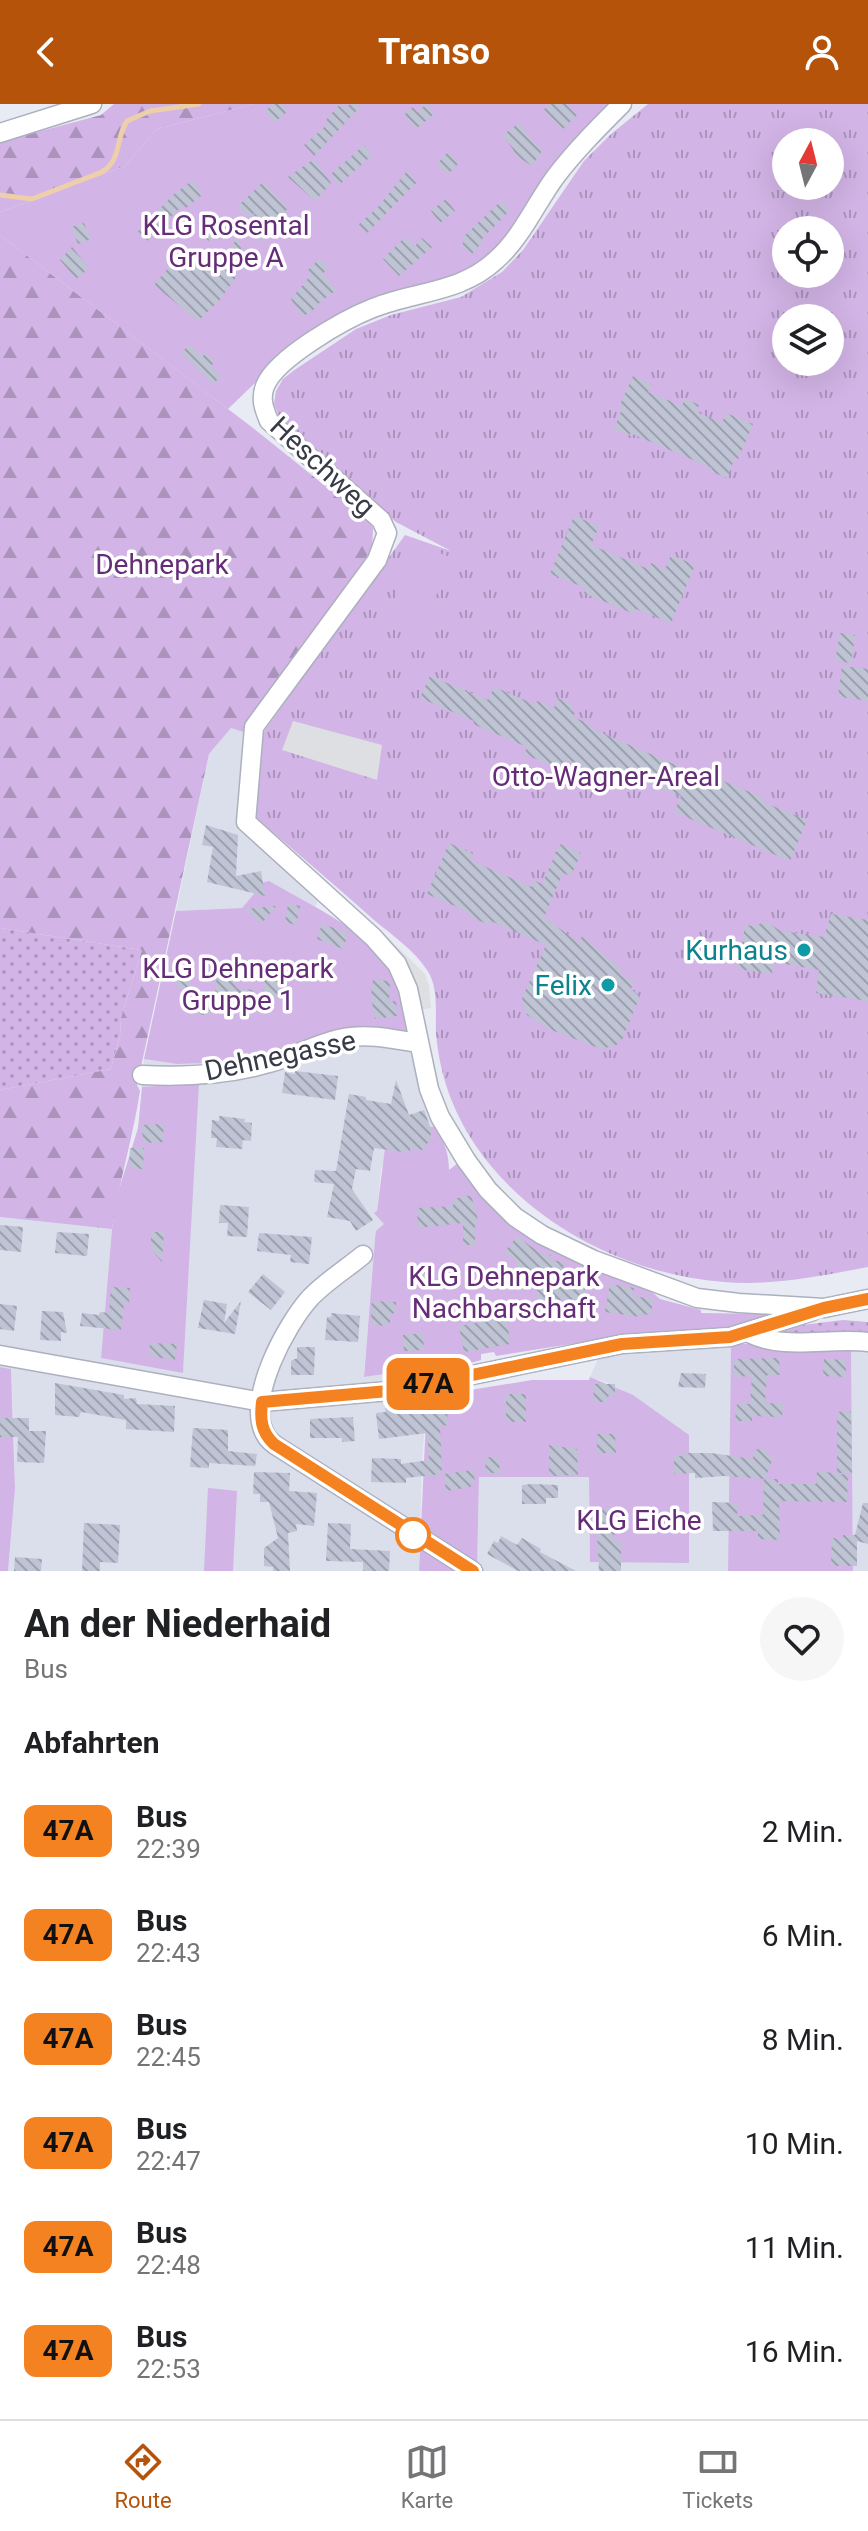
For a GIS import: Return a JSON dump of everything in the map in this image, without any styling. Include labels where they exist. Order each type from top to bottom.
[{"type":"street","points":[[0,133],[92,104]]},
{"type":"street","name":"Heschweg","points":[[418,1043],[408,989],[397,964],[373,937],[246,822],[252,736],[260,718],[377,560],[387,533],[381,520],[269,421],[263,401],[269,378],[293,356],[351,319],[383,305],[457,285],[496,261],[511,245],[563,167],[622,104]]},
{"type":"street","name":"Dehnegasse","points":[[142,1075],[239,1070],[268,1064],[347,1037],[371,1036],[418,1043]]},
{"type":"street","points":[[418,1043],[429,1089],[452,1139],[488,1190],[515,1217],[542,1235],[635,1277],[697,1298],[824,1308]]},
{"type":"street","points":[[363,1255],[312,1297],[295,1318],[274,1358],[262,1402],[264,1433],[274,1444],[473,1571]]},
{"type":"street","points":[[0,1355],[262,1402],[400,1390],[622,1344],[730,1337],[824,1308],[868,1299]]},
{"type":"street","points":[[749,1333],[782,1342],[844,1339],[868,1342]]},
{"type":"shaded area","points":[[293,721],[382,745],[377,780],[282,750]]},
{"type":"shaded area","points":[[231,728],[243,732],[236,825],[319,898],[315,907],[269,881],[264,882],[242,908],[176,911],[209,754]]},
{"type":"shaded area","points":[[381,931],[425,974],[431,1008],[413,1011],[373,937]]},
{"type":"shaded area","points":[[349,1030],[406,1036],[435,1127],[401,1126],[381,1169],[377,1211],[384,1224],[375,1239],[364,1372],[364,1377],[433,1367],[427,1397],[422,1461],[419,1571],[8,1571],[15,1488],[14,1430],[11,1369],[0,1367],[0,1217],[112,1229],[101,1358],[183,1373],[198,1084],[142,1087],[144,1059],[178,1064],[240,1062]]},
{"type":"shaded area","points":[[731,1344],[728,1571],[477,1571],[479,1477],[589,1477],[590,1562],[689,1562],[685,1434],[608,1383],[590,1377],[600,1354]]},
{"type":"shaded area","points":[[851,1344],[868,1348],[868,1571],[853,1571]]},
{"type":"green space","points":[[114,104],[254,104],[157,129],[125,166],[0,212],[0,142],[101,115]]},
{"type":"green space","name":"KLG Rosental Gruppe A","points":[[254,104],[612,104],[508,239],[491,256],[468,272],[288,351],[228,409],[0,235],[0,212],[125,166],[157,129]]},
{"type":"green space","name":"Otto-Wagner-Areal","points":[[648,104],[868,104],[868,1267],[778,1281],[724,1282],[682,1276],[640,1265],[600,1249],[562,1228],[527,1202],[496,1172],[470,1137],[443,1075],[436,1034],[433,984],[422,963],[255,817],[260,737],[405,535],[451,551],[396,522],[284,429],[274,404],[276,391],[283,379],[293,371],[356,329],[391,315],[461,297],[502,272],[523,250],[584,161]]},
{"type":"green space","name":"Dehnepark","points":[[0,235],[253,428],[369,521],[373,528],[372,549],[243,732],[231,728],[209,754],[137,1085],[140,1091],[112,1229],[0,1217],[0,1090],[111,1069],[120,1036],[121,1018],[142,950],[0,928]]},
{"type":"green space","points":[[418,544],[452,558],[419,636],[386,623]]},
{"type":"green space","name":"KLG Dehnepark Gruppe 1","points":[[269,881],[346,925],[377,951],[396,985],[407,1033],[349,1030],[240,1062],[177,1064],[144,1059],[176,911],[242,908],[264,882]]},
{"type":"green space","points":[[0,928],[142,950],[121,1018],[120,1036],[111,1069],[0,1090]]},
{"type":"green space","points":[[199,1083],[183,1373],[101,1358],[112,1229],[117,1196],[138,1128],[142,1087]]},
{"type":"green space","name":"KLG Dehnepark Nachbarschaft","points":[[401,1126],[435,1127],[445,1147],[449,1170],[458,1163],[506,1216],[536,1240],[565,1257],[652,1292],[660,1299],[701,1310],[701,1313],[768,1314],[736,1330],[602,1339],[496,1356],[494,1352],[481,1354],[481,1360],[439,1372],[433,1373],[432,1367],[364,1377],[376,1231],[384,1224],[374,1213],[377,1211],[387,1133]]},
{"type":"green space","points":[[843,1320],[868,1322],[868,1339],[784,1337],[770,1329]]},
{"type":"green space","points":[[731,1344],[851,1344],[853,1571],[728,1571]]},
{"type":"green space","points":[[0,1367],[11,1369],[15,1488],[8,1571],[0,1571]]},
{"type":"green space","name":"KLG Eiche","points":[[590,1377],[633,1395],[689,1435],[689,1563],[590,1562],[589,1477],[479,1477],[477,1571],[419,1571],[427,1397],[532,1380],[589,1380]]},
{"type":"green space","points":[[208,1488],[237,1491],[233,1571],[204,1571]]},
{"type":"building","points":[[273,104],[282,104],[288,111],[275,122],[265,111]]},
{"type":"building","points":[[340,104],[346,108],[350,104],[360,107],[314,156],[304,145],[329,123],[326,120]]},
{"type":"building","points":[[427,104],[434,114],[416,129],[404,115],[413,107],[417,112]]},
{"type":"building","points":[[549,104],[566,104],[577,115],[563,129],[543,111]]},
{"type":"building","points":[[519,123],[533,142],[543,149],[532,166],[512,153],[514,151],[503,135]]},
{"type":"building","points":[[364,145],[372,155],[339,185],[330,175]]},
{"type":"building","points":[[448,152],[459,163],[448,174],[437,164]]},
{"type":"building","points":[[314,159],[331,183],[315,201],[288,177]]},
{"type":"building","points":[[407,171],[417,182],[367,233],[358,225],[378,207]]},
{"type":"building","points":[[193,180],[202,195],[186,208],[183,205],[146,242],[138,231],[174,194]]},
{"type":"building","points":[[263,182],[288,208],[261,242],[244,228],[256,212],[248,217],[238,206]]},
{"type":"building","points":[[446,199],[455,211],[440,223],[431,211]]},
{"type":"building","points":[[501,201],[510,210],[472,254],[461,246],[465,240],[462,238]]},
{"type":"building","points":[[217,220],[224,231],[208,241],[201,229]]},
{"type":"building","points":[[84,223],[91,239],[78,244],[71,227]]},
{"type":"building","points":[[238,237],[243,255],[220,262]]},
{"type":"building","points":[[405,237],[415,246],[422,238],[432,247],[399,276],[383,259]]},
{"type":"building","points":[[72,247],[89,268],[76,279],[60,260]]},
{"type":"building","points":[[194,250],[215,269],[219,263],[237,276],[219,301],[198,321],[154,285],[180,254],[187,259]]},
{"type":"building","points":[[320,258],[329,268],[323,273],[336,290],[302,317],[291,299],[311,275],[307,271]]},
{"type":"building","points":[[190,344],[202,357],[206,353],[214,362],[211,366],[221,376],[213,384],[181,353]]},
{"type":"building","points":[[633,376],[652,385],[648,392],[682,406],[685,398],[699,405],[696,412],[722,423],[726,413],[753,424],[727,478],[710,471],[712,468],[614,429],[622,409],[619,407]]},
{"type":"building","points":[[574,516],[599,526],[591,545],[648,569],[651,563],[665,569],[671,555],[695,565],[671,623],[636,609],[634,614],[584,593],[586,588],[550,574]]},
{"type":"building","points":[[840,633],[855,635],[851,663],[835,661]]},
{"type":"building","points":[[842,666],[868,669],[868,701],[838,696]]},
{"type":"building","points":[[430,676],[488,700],[494,687],[536,705],[537,701],[554,708],[558,698],[573,705],[570,710],[575,712],[573,717],[590,724],[588,727],[701,776],[704,769],[718,775],[716,778],[764,798],[763,802],[807,820],[790,861],[674,812],[681,796],[620,771],[613,785],[564,760],[560,769],[524,754],[527,747],[420,698]]},
{"type":"building","points":[[206,825],[238,835],[236,876],[261,871],[265,896],[207,882],[213,847],[202,845]]},
{"type":"building","points":[[449,843],[473,854],[470,860],[531,887],[533,880],[542,884],[560,844],[581,853],[571,876],[563,873],[544,917],[579,943],[582,936],[622,970],[620,975],[634,981],[631,989],[640,996],[622,1040],[619,1039],[617,1045],[601,1049],[549,1029],[527,1015],[522,998],[546,945],[491,921],[490,925],[468,916],[469,912],[427,894]]},
{"type":"building","points":[[288,904],[300,906],[296,925],[285,922]]},
{"type":"building","points":[[276,906],[262,923],[244,909]]},
{"type":"building","name":"Kurhaus","points":[[831,914],[868,920],[868,1001],[816,993],[819,970],[773,962],[772,974],[738,969],[745,925],[766,922],[781,931],[824,937]]},
{"type":"building","points":[[322,924],[348,933],[343,949],[317,939]]},
{"type":"building","points":[[180,968],[193,971],[189,989],[176,987]]},
{"type":"building","points":[[217,974],[237,976],[236,988],[253,990],[250,1005],[214,1002]]},
{"type":"building","points":[[265,974],[285,975],[277,998],[263,996]]},
{"type":"building","points":[[373,980],[390,981],[389,1002],[396,1001],[397,1016],[375,1019],[371,996]]},
{"type":"building","points":[[199,993],[211,994],[210,1016],[197,1014]]},
{"type":"building","points":[[295,1071],[338,1076],[335,1100],[282,1093],[285,1072],[295,1074]]},
{"type":"building","points":[[396,1080],[409,1115],[424,1110],[431,1129],[430,1143],[427,1143],[426,1150],[410,1149],[410,1153],[374,1148],[370,1171],[356,1169],[352,1189],[373,1220],[356,1231],[350,1221],[327,1217],[334,1184],[314,1182],[315,1170],[336,1171],[349,1094],[391,1104]]},
{"type":"building","points":[[219,1116],[245,1119],[244,1122],[252,1123],[251,1141],[243,1140],[242,1149],[216,1147],[217,1138],[211,1138],[212,1120],[219,1121]]},
{"type":"building","points":[[163,1124],[164,1142],[143,1143],[142,1125]]},
{"type":"building","points":[[130,1148],[144,1148],[143,1169],[129,1168]]},
{"type":"building","points":[[471,1195],[478,1220],[475,1221],[475,1245],[463,1245],[463,1223],[418,1228],[417,1208],[453,1206],[454,1199]]},
{"type":"building","points":[[220,1205],[249,1207],[247,1237],[227,1236],[228,1223],[219,1223]]},
{"type":"building","points":[[0,1225],[23,1227],[21,1252],[0,1250]]},
{"type":"building","points":[[57,1232],[89,1234],[87,1256],[55,1253]]},
{"type":"building","points":[[151,1232],[164,1232],[162,1262],[151,1249]]},
{"type":"building","points":[[259,1233],[312,1237],[309,1264],[290,1262],[291,1255],[257,1251]]},
{"type":"building","points":[[517,1236],[541,1254],[551,1255],[550,1260],[564,1262],[562,1277],[585,1277],[585,1300],[538,1300],[537,1290],[514,1288],[517,1262],[505,1252]]},
{"type":"building","points":[[429,1268],[430,1282],[411,1284],[409,1270]]},
{"type":"building","points":[[263,1274],[285,1292],[271,1310],[248,1292]]},
{"type":"building","points":[[610,1284],[634,1288],[632,1296],[653,1299],[651,1315],[641,1314],[641,1317],[605,1312]]},
{"type":"building","points":[[111,1287],[130,1288],[129,1304],[124,1304],[121,1330],[80,1326],[82,1313],[109,1313]]},
{"type":"building","points":[[204,1300],[227,1304],[224,1323],[241,1301],[235,1334],[198,1328]]},
{"type":"building","points":[[372,1301],[396,1302],[396,1312],[390,1315],[390,1326],[371,1325]]},
{"type":"building","points":[[0,1304],[17,1306],[14,1331],[0,1329]]},
{"type":"building","points":[[42,1311],[63,1312],[67,1333],[61,1332],[61,1341],[40,1340]]},
{"type":"building","points":[[331,1313],[360,1316],[358,1342],[325,1340],[327,1317],[331,1317]]},
{"type":"building","points":[[507,1318],[510,1344],[464,1352],[459,1326]]},
{"type":"building","points":[[423,1333],[424,1350],[404,1351],[403,1335]]},
{"type":"building","points":[[150,1343],[177,1344],[175,1360],[149,1356]]},
{"type":"building","points":[[297,1347],[315,1347],[314,1375],[291,1375],[291,1361],[297,1358]]},
{"type":"building","points":[[779,1358],[780,1375],[767,1375],[765,1403],[783,1404],[782,1417],[752,1416],[752,1421],[735,1421],[737,1404],[750,1404],[752,1376],[734,1377],[734,1359]]},
{"type":"building","points":[[824,1359],[846,1360],[846,1377],[823,1376]]},
{"type":"building","points":[[681,1373],[706,1374],[705,1388],[678,1387]]},
{"type":"building","points":[[55,1383],[124,1395],[124,1399],[136,1398],[137,1404],[175,1406],[174,1432],[126,1429],[126,1420],[81,1412],[79,1417],[55,1415]]},
{"type":"building","points":[[593,1384],[615,1384],[615,1396],[608,1396],[608,1402],[594,1402]]},
{"type":"building","points":[[506,1394],[526,1394],[526,1422],[506,1422]]},
{"type":"building","points":[[410,1405],[411,1410],[447,1409],[448,1425],[440,1426],[442,1474],[406,1478],[406,1483],[371,1482],[372,1458],[401,1459],[401,1464],[429,1460],[427,1433],[379,1439],[376,1413],[386,1412],[385,1408]]},
{"type":"building","points":[[851,1411],[852,1473],[837,1473],[837,1412]]},
{"type":"building","points":[[353,1417],[355,1441],[310,1438],[310,1419]]},
{"type":"building","points":[[0,1418],[29,1418],[29,1431],[46,1431],[44,1463],[17,1462],[18,1437],[0,1437]]},
{"type":"building","points":[[193,1428],[228,1430],[228,1451],[257,1454],[255,1466],[209,1463],[209,1468],[190,1467]]},
{"type":"building","points":[[597,1434],[615,1434],[616,1453],[597,1453]]},
{"type":"building","points":[[549,1445],[577,1449],[578,1475],[549,1476]]},
{"type":"building","points":[[754,1449],[767,1450],[767,1455],[773,1458],[765,1479],[724,1476],[695,1478],[695,1473],[674,1474],[674,1456],[681,1456],[681,1453],[711,1453],[753,1459]]},
{"type":"building","points":[[486,1457],[500,1458],[499,1473],[485,1473]]},
{"type":"building","points":[[473,1470],[475,1482],[470,1483],[471,1487],[446,1491],[444,1474]]},
{"type":"building","points":[[817,1471],[848,1475],[847,1502],[779,1501],[780,1540],[758,1539],[758,1531],[713,1531],[712,1502],[738,1503],[737,1516],[763,1515],[764,1479],[778,1479],[778,1484],[816,1484]]},
{"type":"building","points":[[254,1472],[290,1473],[289,1491],[317,1493],[314,1526],[296,1524],[297,1531],[288,1533],[290,1571],[273,1571],[273,1567],[264,1566],[264,1548],[278,1538],[269,1502],[260,1502],[260,1494],[253,1494]]},
{"type":"building","points":[[522,1485],[558,1485],[558,1498],[546,1498],[546,1504],[522,1504]]},
{"type":"building","points":[[863,1503],[868,1503],[868,1544],[857,1541],[857,1566],[831,1566],[832,1538],[843,1539],[843,1535],[855,1535]]},
{"type":"building","points":[[596,1509],[615,1509],[614,1542],[621,1542],[621,1571],[599,1571]]},
{"type":"building","points":[[84,1523],[120,1525],[118,1563],[100,1562],[100,1571],[82,1571]]},
{"type":"building","points":[[328,1523],[351,1524],[350,1549],[390,1551],[389,1571],[363,1571],[363,1562],[326,1561]]},
{"type":"building","points":[[501,1536],[517,1545],[522,1538],[541,1549],[540,1552],[576,1571],[518,1571],[487,1554],[494,1541],[498,1543]]},
{"type":"building","points":[[15,1557],[42,1559],[41,1571],[14,1571]]},
{"type":"waterway","points":[[0,195],[32,199],[102,172],[113,162],[127,121],[150,111],[199,104]]},
{"type":"bus line","name":"47A","points":[[473,1571],[274,1444],[267,1438],[261,1423],[262,1402],[400,1390],[622,1344],[730,1337],[824,1308],[868,1299]]},
{"type":"place","name":"Kurhaus","points":[[804,950]]},
{"type":"place","name":"Felix","points":[[608,985]]}]
